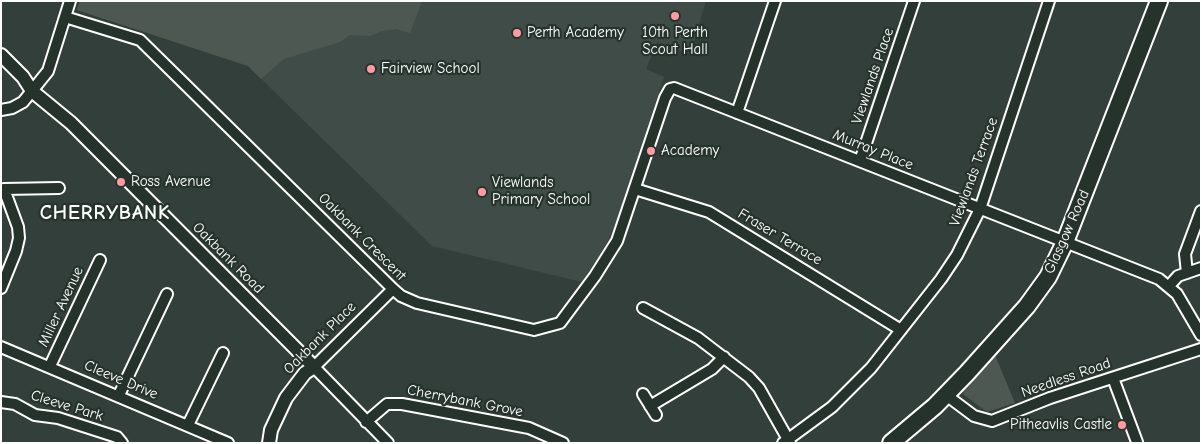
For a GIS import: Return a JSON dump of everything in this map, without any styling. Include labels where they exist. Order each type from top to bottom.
[{"type":"main road","name":"Glasgow Road","points":[[891,443],[946,395],[1027,306],[1048,277],[1065,242],[1159,1]]},
{"type":"street","points":[[1,110],[12,108],[23,102],[48,71],[70,1]]},
{"type":"street","points":[[737,113],[775,1]]},
{"type":"street","name":"Viewlands Place","points":[[860,161],[914,1]]},
{"type":"street","name":"Viewlands Terrace","points":[[787,442],[832,407],[871,368],[941,279],[957,255],[980,209],[1050,1]]},
{"type":"street","name":"Oakbank Crescent","points":[[65,17],[140,40],[401,296],[417,303],[534,330],[560,323],[617,241],[665,98],[670,89]]},
{"type":"street","name":"Oakbank Road","points":[[1,55],[23,77],[32,91],[70,124],[388,443]]},
{"type":"street","name":"Murray Place","points":[[670,89],[680,90],[860,161],[1065,242],[1169,286]]},
{"type":"street","points":[[1,288],[6,265],[16,251],[18,227],[4,189],[59,188]]},
{"type":"street","name":"Fraser Terrace","points":[[635,189],[709,212],[901,330]]},
{"type":"street","points":[[1187,273],[1185,254],[1201,211]]},
{"type":"street","name":"Miller Avenue","points":[[50,366],[100,260]]},
{"type":"street","points":[[1201,268],[1175,278],[1169,286],[1177,294],[1201,335]]},
{"type":"street","name":"Oakbank Place","points":[[269,443],[271,430],[286,398],[305,373],[314,367],[393,289]]},
{"type":"street","points":[[119,395],[167,294]]},
{"type":"street","points":[[643,308],[698,338],[750,377],[759,388],[787,442]]},
{"type":"street","name":"Cleeve Drive","points":[[1,347],[188,425],[213,440],[228,443]]},
{"type":"street","name":"Needless Road","points":[[946,395],[974,416],[992,421],[1036,402],[1201,349]]},
{"type":"street","points":[[188,425],[223,353]]},
{"type":"street","points":[[650,406],[712,368],[724,357]]},
{"type":"street","points":[[1113,378],[1137,442]]},
{"type":"street","points":[[643,394],[656,415]]},
{"type":"street","name":"Cleeve Park","points":[[1,402],[15,404],[35,415],[58,418],[117,437],[122,443]]},
{"type":"street","name":"Cherrybank Grove","points":[[366,422],[386,404],[402,404],[529,428],[563,443]]},
{"type":"shaded area","points":[[80,1],[706,1],[690,54],[657,42],[646,69],[664,77],[615,225],[606,245],[582,282],[432,246],[248,66],[77,10]]},
{"type":"shaded area","points":[[80,1],[422,1],[410,33],[396,29],[382,31],[370,36],[350,35],[340,42],[284,59],[261,79],[248,66],[77,10]]},
{"type":"shaded area","points":[[995,355],[1015,403],[987,412],[963,394],[964,389]]},
{"type":"place","name":"10th Perth Scout Hall","points":[[675,16]]},
{"type":"place","name":"Perth Academy","points":[[517,33]]},
{"type":"place","name":"Fairview School","points":[[371,69]]},
{"type":"place","name":"Academy","points":[[651,151]]},
{"type":"place","name":"Ross Avenue","points":[[121,182]]},
{"type":"place","name":"Viewlands Primary School","points":[[482,192]]},
{"type":"place","name":"Pitheavlis Castle","points":[[1122,425]]},
{"type":"district","name":"CHERRYBANK","points":[[105,213]]}]
